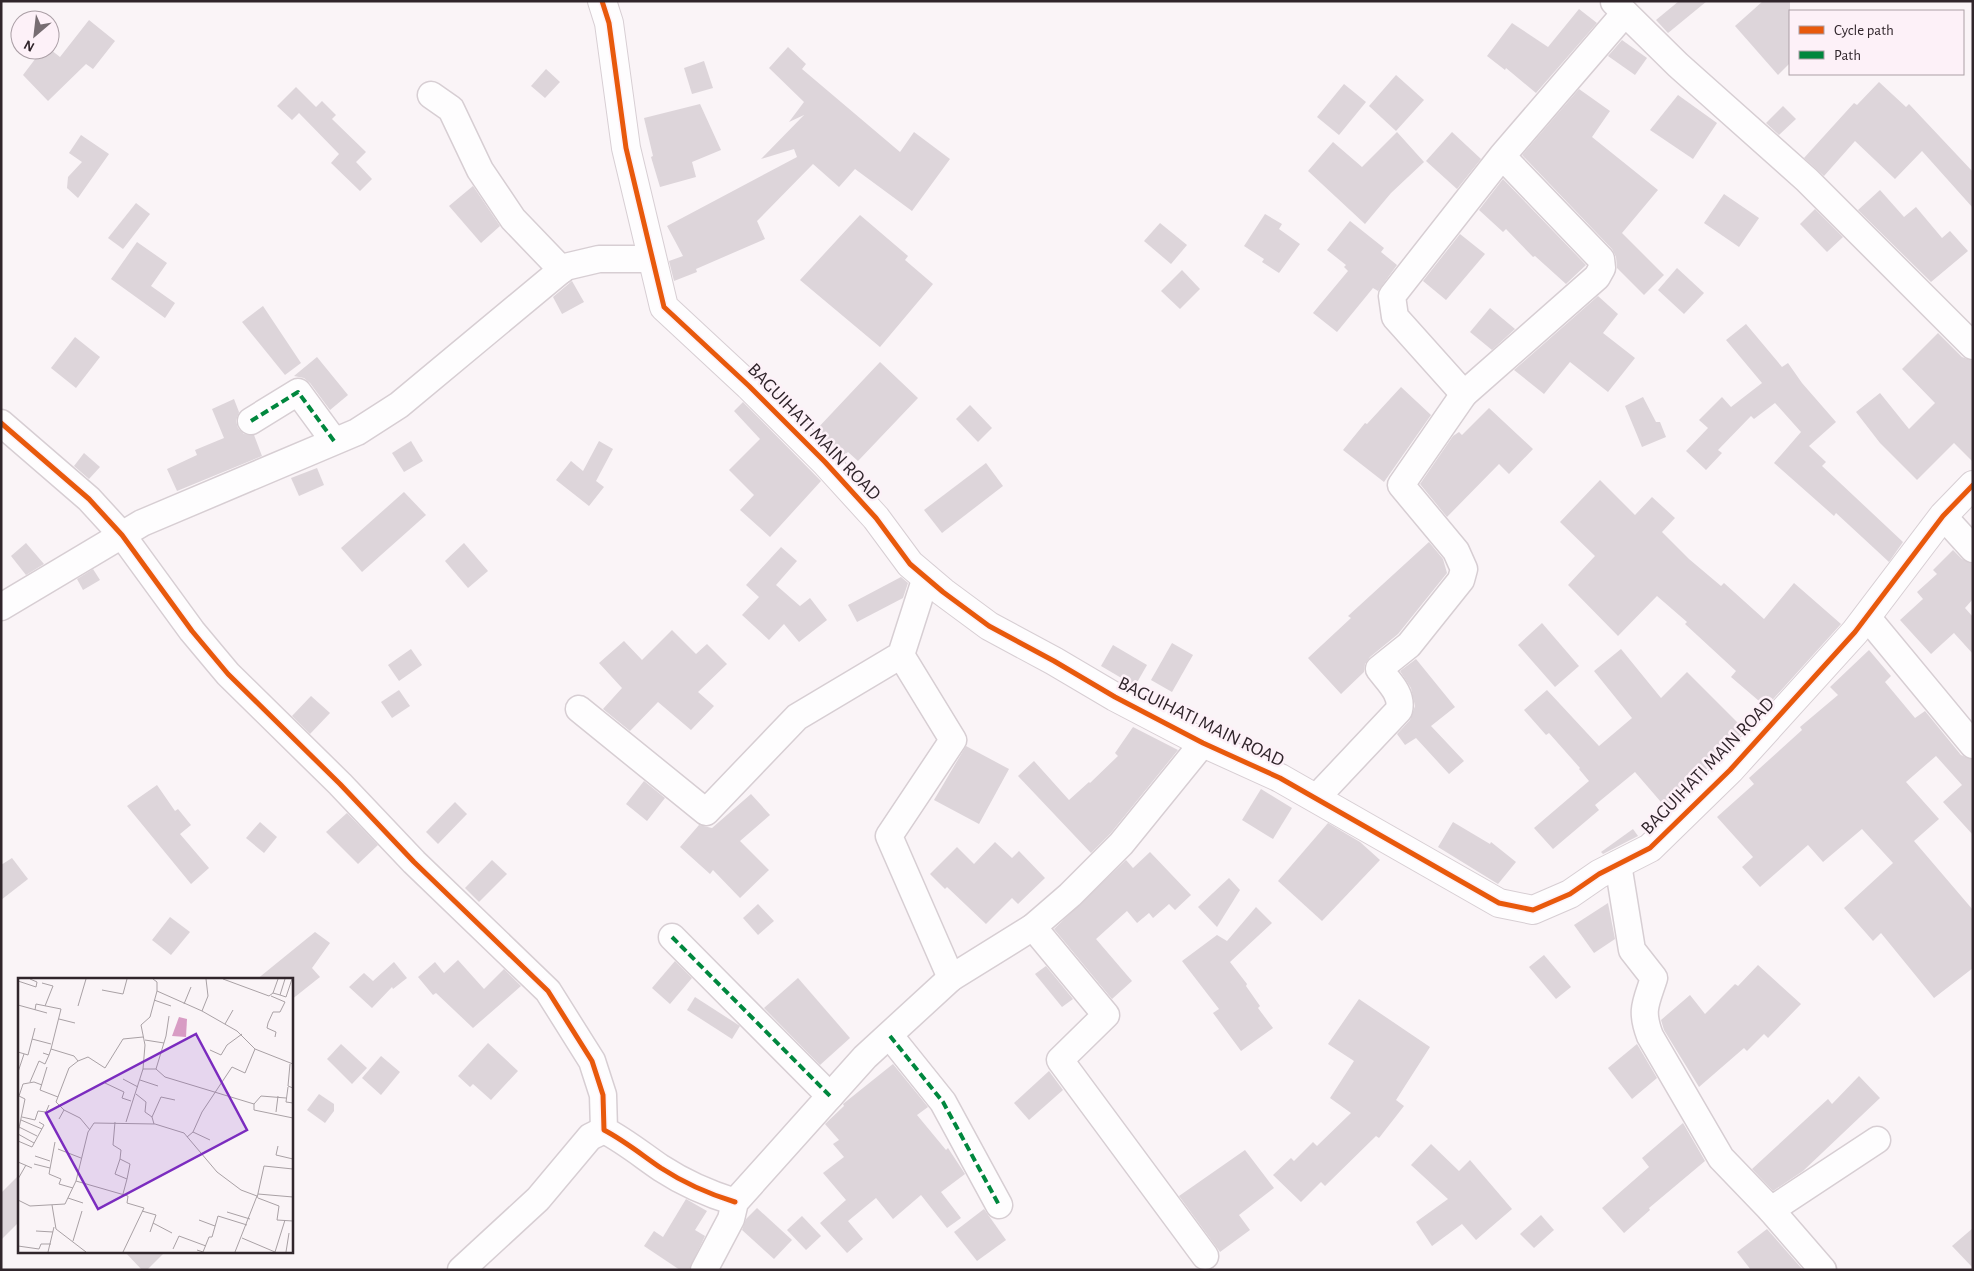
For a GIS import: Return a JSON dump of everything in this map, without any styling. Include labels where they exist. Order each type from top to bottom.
[{"type":"street","name":"BAGUIHATI MAIN ROAD","points":[[602,1],[609,23],[626,148],[651,259],[664,306],[749,386],[825,462],[876,518],[910,564],[989,626],[1115,697],[1203,743],[1280,778],[1498,903],[1533,910],[1570,894],[1599,874],[1650,848],[1730,770],[1867,617],[1943,516],[1973,485]]},
{"type":"street","points":[[1464,394],[1395,317],[1392,296],[1619,7],[1678,64],[1807,180],[1973,346]]},
{"type":"street","points":[[431,95],[451,109],[480,170],[513,219],[562,270]]},
{"type":"street","points":[[1316,798],[1399,710],[1401,703],[1398,693],[1379,669],[1409,645],[1446,601],[1461,580],[1464,569],[1456,551],[1400,485],[1464,394],[1596,277],[1602,268],[1601,260],[1502,156]]},
{"type":"street","points":[[1,607],[142,523],[357,432],[399,405],[562,270],[599,258],[651,259]]},
{"type":"street","points":[[251,421],[298,392],[334,441]]},
{"type":"street","points":[[1,423],[89,499],[122,535],[192,631],[228,674],[340,784],[414,862],[548,991],[592,1062],[603,1095],[604,1130]]},
{"type":"street","points":[[1943,516],[1973,548]]},
{"type":"street","points":[[579,709],[706,812],[797,717],[901,656],[926,577]]},
{"type":"street","points":[[1867,617],[1973,745]]},
{"type":"street","points":[[901,656],[953,740],[889,836],[951,978]]},
{"type":"street","points":[[704,1270],[731,1219],[735,1202],[865,1057],[951,978],[1033,927],[1070,895],[1121,844],[1203,743]]},
{"type":"street","points":[[1618,864],[1632,950],[1654,978],[1644,1006],[1643,1018],[1650,1036],[1721,1158],[1771,1210],[1823,1270]]},
{"type":"street","points":[[1033,927],[1106,1015],[1060,1060],[1205,1256]]},
{"type":"street","points":[[672,937],[830,1096]]},
{"type":"street","points":[[890,1036],[943,1102],[999,1205]]},
{"type":"street","points":[[604,1130],[624,1140],[661,1168],[706,1193],[735,1202]]},
{"type":"street","points":[[461,1270],[538,1199],[590,1137],[604,1130]]},
{"type":"street","points":[[1771,1210],[1877,1140]]},
{"type":"building","points":[[1679,1],[1707,1],[1668,33],[1656,20]]},
{"type":"building","points":[[1763,1],[1790,1],[1789,64],[1778,75],[1735,26]]},
{"type":"building","points":[[1579,9],[1597,23],[1536,93],[1506,68],[1505,70],[1487,56],[1512,23],[1548,47]]},
{"type":"building","points":[[89,20],[115,41],[93,69],[86,64],[48,101],[23,75],[34,60],[60,60],[60,57]]},
{"type":"building","points":[[1622,40],[1647,58],[1635,75],[1608,56]]},
{"type":"building","points":[[788,47],[806,64],[802,69],[900,152],[914,132],[950,159],[912,211],[855,169],[839,187],[813,164],[757,221],[765,239],[696,269],[697,272],[674,281],[669,261],[683,256],[667,226],[797,157],[794,149],[761,159],[804,115],[789,122],[804,102],[769,68]]},
{"type":"building","points":[[704,61],[713,88],[692,94],[684,68]]},
{"type":"building","points":[[546,69],[560,82],[545,98],[531,86]]},
{"type":"building","points":[[1396,75],[1424,100],[1396,131],[1369,106]]},
{"type":"building","points":[[1879,82],[1906,107],[1909,104],[1973,172],[1973,208],[1922,151],[1895,179],[1855,141],[1824,176],[1804,158],[1854,103],[1857,105]]},
{"type":"building","points":[[1344,84],[1366,102],[1339,135],[1317,117]]},
{"type":"building","points":[[296,87],[316,107],[322,101],[336,115],[332,119],[366,152],[356,162],[372,179],[360,191],[331,163],[339,154],[299,113],[292,120],[277,106]]},
{"type":"building","points":[[1579,89],[1610,111],[1592,137],[1658,190],[1622,233],[1664,275],[1644,295],[1617,268],[1616,257],[1612,249],[1522,155]]},
{"type":"building","points":[[1678,95],[1717,123],[1693,159],[1650,130]]},
{"type":"building","points":[[700,104],[721,150],[692,162],[696,177],[660,187],[651,157],[653,156],[644,118]]},
{"type":"building","points":[[1783,106],[1796,119],[1779,135],[1766,123]]},
{"type":"building","points":[[1397,132],[1424,162],[1391,193],[1365,224],[1308,171],[1333,142],[1362,167]]},
{"type":"building","points":[[1452,132],[1481,159],[1457,189],[1426,161]]},
{"type":"building","points":[[81,135],[109,154],[78,198],[67,188],[68,177],[82,162],[69,153]]},
{"type":"building","points":[[1503,179],[1586,265],[1566,284],[1535,256],[1533,257],[1506,229],[1503,232],[1479,210]]},
{"type":"building","points":[[473,186],[500,226],[481,243],[449,206]]},
{"type":"building","points":[[1880,190],[1904,217],[1916,207],[1942,238],[1950,231],[1968,251],[1931,282],[1858,210]]},
{"type":"building","points":[[1724,194],[1759,218],[1739,247],[1704,223]]},
{"type":"building","points":[[136,203],[150,214],[123,249],[108,238]]},
{"type":"building","points":[[1815,209],[1843,237],[1827,252],[1800,224]]},
{"type":"building","points":[[1265,214],[1282,224],[1279,229],[1300,244],[1279,273],[1262,262],[1264,259],[1244,246]]},
{"type":"building","points":[[860,215],[908,256],[905,260],[933,284],[880,347],[800,280]]},
{"type":"building","points":[[1350,221],[1384,248],[1381,252],[1397,265],[1378,291],[1373,288],[1337,332],[1313,313],[1348,271],[1344,267],[1346,265],[1327,250]]},
{"type":"building","points":[[1160,223],[1187,245],[1171,264],[1144,241]]},
{"type":"building","points":[[1460,234],[1485,254],[1446,300],[1423,281]]},
{"type":"building","points":[[137,242],[167,263],[151,286],[175,303],[165,318],[111,279]]},
{"type":"building","points":[[1677,268],[1704,293],[1684,314],[1658,290]]},
{"type":"building","points":[[1182,270],[1200,289],[1180,309],[1161,291]]},
{"type":"building","points":[[572,281],[584,302],[562,314],[553,297]]},
{"type":"building","points":[[1598,296],[1618,314],[1603,333],[1635,358],[1608,392],[1570,362],[1544,394],[1514,370]]},
{"type":"building","points":[[263,306],[301,363],[285,375],[242,322]]},
{"type":"building","points":[[1490,308],[1515,329],[1492,350],[1470,332]]},
{"type":"building","points":[[1746,324],[1782,367],[1788,363],[1802,383],[1836,422],[1809,446],[1826,462],[1822,466],[1903,542],[1889,562],[1836,513],[1834,516],[1774,463],[1801,432],[1775,403],[1754,419],[1751,416],[1718,450],[1722,453],[1706,470],[1686,451],[1708,428],[1699,420],[1722,397],[1731,407],[1762,383],[1726,340]]},
{"type":"building","points":[[1938,333],[1962,357],[1973,361],[1973,462],[1954,443],[1917,480],[1880,443],[1856,412],[1880,393],[1909,429],[1935,403],[1902,369]]},
{"type":"building","points":[[75,337],[100,357],[76,388],[51,368]]},
{"type":"building","points":[[317,357],[348,395],[330,410],[310,383],[304,378],[294,376]]},
{"type":"building","points":[[880,362],[918,398],[858,461],[848,452],[842,458],[816,430]]},
{"type":"building","points":[[1401,387],[1431,415],[1384,482],[1343,450],[1365,423],[1367,424]]},
{"type":"building","points":[[1643,397],[1656,422],[1660,422],[1666,437],[1642,447],[1625,406]]},
{"type":"building","points":[[234,399],[239,412],[236,421],[238,428],[244,434],[254,435],[262,456],[177,491],[167,469],[197,455],[195,450],[224,438],[212,409]]},
{"type":"building","points":[[743,402],[821,481],[770,537],[740,510],[754,495],[729,470],[760,439],[734,411]]},
{"type":"building","points":[[970,405],[992,428],[978,442],[956,419]]},
{"type":"building","points":[[1489,408],[1533,449],[1509,474],[1499,464],[1447,517],[1420,484],[1453,436],[1459,432],[1462,435]]},
{"type":"building","points":[[411,441],[423,461],[404,472],[392,453]]},
{"type":"building","points":[[599,441],[613,449],[596,481],[604,487],[589,506],[556,480],[571,461],[583,471]]},
{"type":"building","points":[[84,453],[100,467],[89,479],[74,466]]},
{"type":"building","points":[[986,463],[1003,486],[942,533],[924,510]]},
{"type":"building","points":[[317,468],[324,485],[299,496],[291,478]]},
{"type":"building","points":[[1600,480],[1635,515],[1652,497],[1675,518],[1662,532],[1689,559],[1721,586],[1724,583],[1764,619],[1794,583],[1841,624],[1766,707],[1731,677],[1736,671],[1685,624],[1687,622],[1657,596],[1618,636],[1568,585],[1595,556],[1560,522]]},
{"type":"building","points":[[404,492],[426,515],[362,572],[341,548]]},
{"type":"building","points":[[1429,542],[1443,559],[1447,573],[1398,634],[1370,657],[1365,664],[1364,672],[1341,694],[1308,658],[1351,618],[1348,616]]},
{"type":"building","points":[[26,543],[44,564],[26,575],[11,556]]},
{"type":"building","points":[[464,543],[488,571],[468,588],[445,561]]},
{"type":"building","points":[[781,547],[797,561],[776,585],[800,606],[810,598],[827,620],[799,642],[784,624],[769,640],[742,615],[759,597],[746,585]]},
{"type":"building","points":[[1953,550],[1962,559],[1973,564],[1973,599],[1965,608],[1973,617],[1973,654],[1954,633],[1931,654],[1900,620],[1923,599],[1917,592],[1937,574],[1933,570]]},
{"type":"building","points":[[93,569],[100,580],[83,590],[77,579]]},
{"type":"building","points":[[901,577],[908,583],[903,598],[857,622],[848,605]]},
{"type":"building","points":[[1542,623],[1579,666],[1555,687],[1518,645]]},
{"type":"building","points":[[672,630],[696,654],[707,644],[727,664],[698,692],[714,706],[691,730],[658,702],[630,731],[603,709],[622,688],[599,663],[624,641],[642,660]]},
{"type":"building","points":[[1172,643],[1193,655],[1172,692],[1151,680]]},
{"type":"building","points":[[1113,645],[1147,665],[1135,686],[1101,666]]},
{"type":"building","points":[[411,649],[422,665],[399,681],[388,665]]},
{"type":"building","points":[[1621,649],[1661,698],[1687,672],[1745,730],[1667,809],[1635,772],[1595,805],[1599,810],[1553,849],[1534,828],[1589,781],[1549,733],[1546,735],[1524,710],[1547,690],[1599,746],[1632,718],[1594,671]]},
{"type":"building","points":[[1869,650],[1891,676],[1885,682],[1915,718],[1925,711],[1961,755],[1973,760],[1973,835],[1943,802],[1962,785],[1936,756],[1906,782],[1939,819],[1914,841],[1973,910],[1973,968],[1934,998],[1881,933],[1873,941],[1844,908],[1893,863],[1862,829],[1823,862],[1808,845],[1760,887],[1742,867],[1753,857],[1717,817],[1754,784],[1749,778],[1802,730],[1800,727],[1838,695],[1830,687]]},
{"type":"building","points":[[1416,659],[1455,707],[1431,726],[1464,761],[1449,774],[1416,738],[1405,745],[1397,734],[1410,720],[1415,706],[1411,688],[1400,671]]},
{"type":"building","points":[[399,690],[410,706],[392,718],[381,702]]},
{"type":"building","points":[[311,696],[330,713],[310,734],[292,716]]},
{"type":"building","points":[[1133,727],[1178,750],[1110,834],[1091,853],[1018,776],[1034,761],[1069,800],[1118,756],[1115,753]]},
{"type":"building","points":[[966,746],[1009,769],[979,824],[934,800]]},
{"type":"building","points":[[644,781],[665,798],[647,821],[626,804]]},
{"type":"building","points":[[157,785],[175,811],[178,809],[191,825],[180,834],[209,868],[191,884],[127,806]]},
{"type":"building","points":[[1261,789],[1292,808],[1273,839],[1242,820]]},
{"type":"building","points":[[751,794],[770,815],[740,841],[769,870],[740,898],[713,870],[710,874],[680,847],[699,825],[712,828]]},
{"type":"building","points":[[455,802],[467,814],[438,844],[426,832]]},
{"type":"building","points":[[347,813],[378,845],[358,864],[326,832]]},
{"type":"building","points":[[260,822],[277,837],[264,853],[246,838]]},
{"type":"building","points":[[1453,822],[1490,844],[1491,842],[1516,862],[1498,884],[1438,847]]},
{"type":"building","points":[[1328,823],[1360,842],[1380,860],[1322,921],[1278,881]]},
{"type":"building","points":[[1633,829],[1638,836],[1603,854],[1601,852]]},
{"type":"building","points":[[995,842],[1012,858],[1019,851],[1045,878],[1018,904],[1012,898],[986,924],[947,887],[945,889],[930,874],[957,847],[974,864]]},
{"type":"building","points":[[1150,852],[1191,895],[1175,910],[1169,904],[1153,918],[1149,913],[1137,923],[1127,911],[1096,939],[1132,981],[1112,999],[1054,929],[1126,860],[1133,868]]},
{"type":"building","points":[[12,858],[28,879],[1,900],[1,865]]},
{"type":"building","points":[[492,860],[507,874],[479,902],[465,888]]},
{"type":"building","points":[[1229,878],[1240,890],[1217,927],[1198,907]]},
{"type":"building","points":[[1608,903],[1615,939],[1594,953],[1574,925]]},
{"type":"building","points":[[758,904],[774,921],[758,935],[743,918]]},
{"type":"building","points":[[1256,907],[1272,923],[1230,962],[1247,984],[1246,986],[1260,1006],[1258,1008],[1273,1028],[1241,1051],[1213,1013],[1219,1009],[1182,961],[1217,935],[1227,941]]},
{"type":"building","points":[[170,917],[190,932],[171,955],[152,940]]},
{"type":"building","points":[[315,932],[330,943],[312,968],[320,977],[292,999],[292,978],[258,978]]},
{"type":"building","points":[[1544,955],[1571,987],[1556,999],[1529,967]]},
{"type":"building","points":[[458,960],[484,989],[504,969],[521,986],[473,1028],[436,993],[433,995],[418,977],[435,962],[444,973]]},
{"type":"building","points":[[675,961],[692,978],[670,1004],[652,988]]},
{"type":"building","points":[[394,962],[407,978],[393,989],[392,987],[372,1008],[349,987],[364,973],[373,981]]},
{"type":"building","points":[[1758,965],[1801,1004],[1768,1038],[1764,1034],[1747,1051],[1744,1048],[1699,1087],[1664,1030],[1661,1020],[1690,995],[1705,1014],[1735,984],[1738,986]]},
{"type":"building","points":[[1046,966],[1073,999],[1062,1007],[1035,974]]},
{"type":"building","points":[[798,978],[850,1038],[820,1065],[764,1008]]},
{"type":"building","points":[[695,997],[740,1026],[732,1039],[687,1010]]},
{"type":"building","points":[[1359,999],[1430,1047],[1396,1100],[1404,1106],[1379,1138],[1376,1136],[1325,1186],[1321,1182],[1301,1202],[1273,1175],[1291,1158],[1294,1161],[1313,1142],[1317,1146],[1351,1113],[1330,1098],[1354,1061],[1328,1044]]},
{"type":"building","points":[[488,1043],[518,1071],[491,1100],[473,1084],[470,1087],[458,1076]]},
{"type":"building","points":[[341,1044],[367,1068],[352,1084],[327,1059]]},
{"type":"building","points":[[1637,1044],[1657,1078],[1632,1099],[1608,1068]]},
{"type":"building","points":[[381,1056],[400,1072],[381,1095],[362,1078]]},
{"type":"building","points":[[893,1064],[928,1107],[917,1115],[946,1150],[948,1148],[965,1174],[941,1192],[961,1218],[947,1228],[921,1195],[893,1219],[876,1198],[848,1221],[863,1239],[847,1253],[820,1223],[846,1200],[823,1173],[844,1157],[833,1144],[839,1140],[825,1124],[844,1106],[843,1104]]},
{"type":"building","points":[[1049,1071],[1063,1090],[1029,1120],[1014,1103]]},
{"type":"building","points":[[1859,1076],[1880,1098],[1803,1171],[1773,1191],[1752,1169],[1828,1099],[1832,1104]]},
{"type":"building","points":[[319,1094],[334,1104],[334,1111],[325,1123],[307,1110]]},
{"type":"building","points":[[1683,1123],[1705,1161],[1649,1208],[1650,1210],[1624,1233],[1602,1208],[1649,1167],[1642,1158]]},
{"type":"building","points":[[1431,1144],[1459,1171],[1470,1160],[1512,1209],[1476,1240],[1462,1224],[1432,1246],[1416,1222],[1448,1199],[1411,1165]]},
{"type":"building","points":[[1245,1150],[1274,1188],[1239,1215],[1250,1230],[1220,1252],[1179,1196]]},
{"type":"building","points":[[18,1176],[18,1223],[1,1240],[1,1193]]},
{"type":"building","points":[[686,1199],[707,1211],[695,1230],[705,1236],[689,1270],[680,1270],[644,1246],[654,1231],[663,1237]]},
{"type":"building","points":[[757,1208],[792,1240],[774,1259],[742,1230],[746,1219]]},
{"type":"building","points":[[984,1209],[1006,1240],[977,1261],[954,1232]]},
{"type":"building","points":[[1541,1215],[1554,1230],[1534,1248],[1520,1234]]},
{"type":"building","points":[[802,1216],[821,1236],[806,1250],[787,1230]]},
{"type":"building","points":[[1973,1228],[1973,1268],[1952,1246]]},
{"type":"building","points":[[1767,1229],[1803,1270],[1751,1270],[1737,1252]]},
{"type":"building","points":[[127,1254],[163,1254],[147,1270],[142,1270]]},
{"type":"marked path","points":[[251,421],[298,392],[334,441]]},
{"type":"marked path","points":[[672,937],[830,1096]]},
{"type":"marked path","points":[[890,1036],[943,1102],[999,1205]]},
{"type":"cycle path","points":[[602,1],[609,23],[626,148],[664,307],[749,386],[825,462],[876,518],[910,564],[943,592],[989,626],[1115,697],[1203,743],[1280,778],[1499,903],[1533,910],[1570,894],[1599,874],[1650,848],[1730,770],[1855,632],[1943,516],[1973,485]]},
{"type":"cycle path","points":[[1,423],[89,499],[122,535],[192,631],[228,674],[340,784],[414,862],[548,991],[592,1061],[603,1095],[604,1130],[679,1179],[706,1192],[735,1202]]}]
